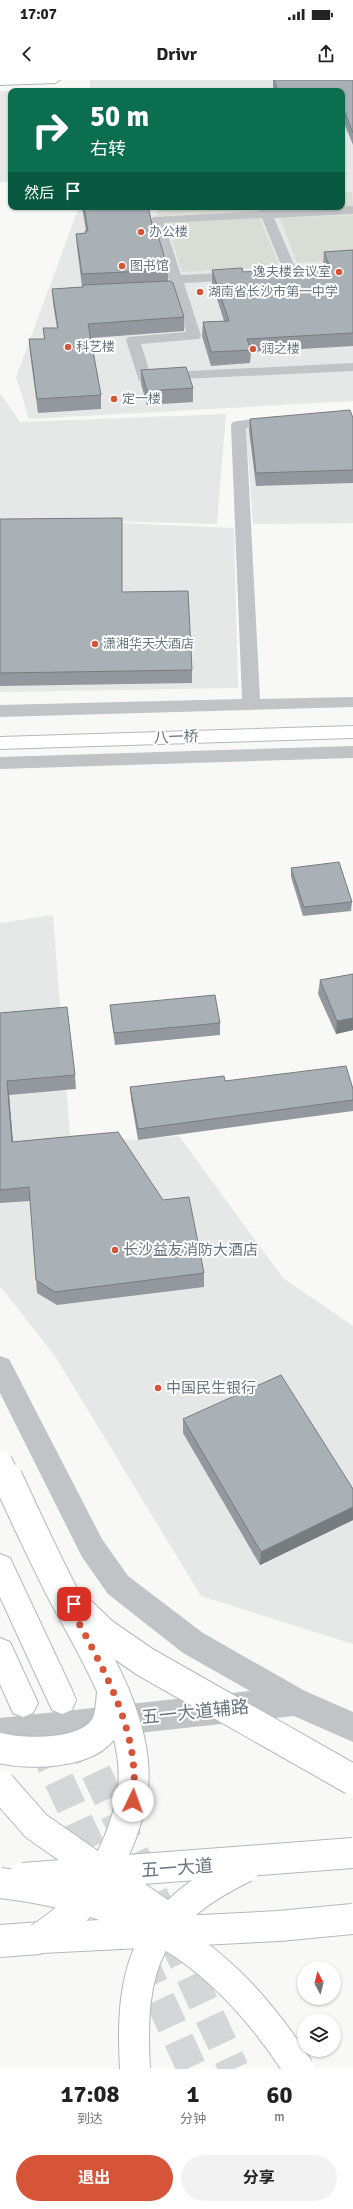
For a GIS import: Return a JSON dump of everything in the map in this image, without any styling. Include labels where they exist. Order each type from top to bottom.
[{"type":"main road","points":[[0,84],[55,80]]},
{"type":"main road","name":"八一桥","points":[[0,729],[353,719]]},
{"type":"main road","name":"八一桥","points":[[0,742],[353,732]]},
{"type":"main road","points":[[0,1462],[60,1588],[120,1708],[131,1746],[134,1774],[133,1801],[127,1823],[118,1846],[104,1872],[88,1899],[68,1918],[40,1938]]},
{"type":"main road","points":[[0,1567],[62,1700]]},
{"type":"main road","points":[[60,1588],[101,1632],[129,1652],[272,1737],[353,1780]]},
{"type":"main road","points":[[0,1652],[23,1703]]},
{"type":"main road","points":[[0,1748],[39,1753],[76,1746],[94,1737],[106,1726],[111,1710],[112,1691]]},
{"type":"main road","points":[[0,1785],[36,1826],[104,1872],[245,1998],[268,2024],[299,2069]]},
{"type":"main road","name":"五一大道","points":[[0,1880],[257,1862],[353,1853]]},
{"type":"main road","points":[[135,2069],[136,2011],[140,1979],[150,1947],[165,1925],[195,1896],[219,1880],[257,1862]]},
{"type":"main road","points":[[0,1883],[30,1886],[88,1899],[165,1925]]},
{"type":"main road","points":[[0,1941],[165,1925],[218,1929],[353,1919]]},
{"type":"street","points":[[353,210],[265,211],[157,220],[194,336],[133,340],[144,378],[353,367]]},
{"type":"street","points":[[164,290],[178,284],[291,274],[265,211]]},
{"type":"street","points":[[251,705],[238,425],[292,419]]},
{"type":"street","points":[[0,711],[353,702]]},
{"type":"street","points":[[0,763],[353,752]]},
{"type":"street","points":[[0,1366],[92,1548],[118,1585],[193,1643],[295,1701],[353,1727]]},
{"type":"street","name":"五一大道辅路","points":[[0,1733],[295,1701]]},
{"type":"shaded area","name":"湖南省长沙市第一中学","points":[[90,80],[353,80],[353,401],[29,419],[16,377],[78,210],[345,210],[345,88],[90,88]]},
{"type":"shaded area","name":"湖南省长沙市第一中学","points":[[0,91],[8,91],[8,182],[0,182]]},
{"type":"shaded area","points":[[352,192],[353,207],[345,207],[345,193]]},
{"type":"shaded area","points":[[157,210],[256,210],[257,212],[158,216]]},
{"type":"shaded area","points":[[274,210],[294,210],[274,211]]},
{"type":"shaded area","points":[[353,215],[353,260],[297,263],[280,218]]},
{"type":"shaded area","points":[[260,218],[279,266],[182,272],[167,223]]},
{"type":"shaded area","points":[[0,393],[20,422],[226,414],[217,524],[0,518]]},
{"type":"shaded area","points":[[353,417],[353,523],[253,524],[246,427]]},
{"type":"shaded area","name":"潇湘华天大酒店","points":[[0,518],[234,528],[238,688],[0,692]]},
{"type":"shaded area","points":[[53,915],[70,1135],[138,1140],[179,1136],[283,1278],[353,1326],[353,1644],[201,1596],[55,1356],[0,1286],[0,923]]},
{"type":"building","points":[[274,80],[353,80],[353,133],[345,113],[345,88],[277,88]]},
{"type":"building","points":[[84,210],[149,210],[153,228],[156,228],[168,270],[82,274],[76,234],[86,233],[85,231],[88,231]]},
{"type":"building","points":[[353,250],[353,333],[247,339],[251,350],[211,352],[203,322],[229,321],[212,270],[242,268],[243,272],[330,267],[324,252]]},
{"type":"building","name":"科艺楼","points":[[170,281],[173,283],[184,317],[88,324],[101,395],[37,399],[29,339],[45,339],[43,328],[58,328],[52,289],[83,287],[83,285]]},
{"type":"building","points":[[186,367],[193,388],[147,391],[141,370]]},
{"type":"building","points":[[350,410],[353,418],[353,470],[256,473],[250,419]]},
{"type":"building","name":"潇湘华天大酒店","points":[[122,518],[122,592],[188,591],[192,670],[0,673],[0,519]]},
{"type":"building","points":[[339,862],[352,902],[304,907],[291,868]]},
{"type":"building","points":[[353,974],[353,1018],[337,1021],[320,980]]},
{"type":"building","points":[[215,995],[220,1023],[114,1033],[110,1005]]},
{"type":"building","name":"长沙益友消防大酒店","points":[[67,1007],[75,1075],[7,1081],[12,1142],[118,1132],[163,1200],[189,1197],[204,1273],[55,1292],[36,1280],[29,1187],[0,1190],[0,1013]]},
{"type":"building","points":[[346,1066],[353,1089],[353,1100],[138,1129],[130,1087],[224,1076],[225,1081]]},
{"type":"building","points":[[281,1375],[353,1489],[353,1507],[261,1552],[183,1419]]},
{"type":"tunnel","points":[[77,1731],[234,2069]]},
{"type":"tunnel","points":[[40,1739],[102,1873]]},
{"type":"tunnel","points":[[141,1958],[192,2069]]},
{"type":"place","name":"办公楼","points":[[141,232]]},
{"type":"place","name":"图书馆","points":[[122,266]]},
{"type":"place","name":"逸夫楼会议室","points":[[339,272]]},
{"type":"place","name":"湖南省长沙市第一中学","points":[[200,292]]},
{"type":"place","name":"科艺楼","points":[[68,347]]},
{"type":"place","name":"润之楼","points":[[253,349]]},
{"type":"place","name":"定一楼","points":[[114,399]]},
{"type":"place","name":"潇湘华天大酒店","points":[[95,644]]},
{"type":"place","name":"长沙益友消防大酒店","points":[[115,1250]]},
{"type":"place","name":"中国民生银行","points":[[158,1388]]},
{"type":"route","points":[[74,1604],[60,1588],[104,1672],[120,1708],[131,1746],[134,1774],[133,1801]]}]
